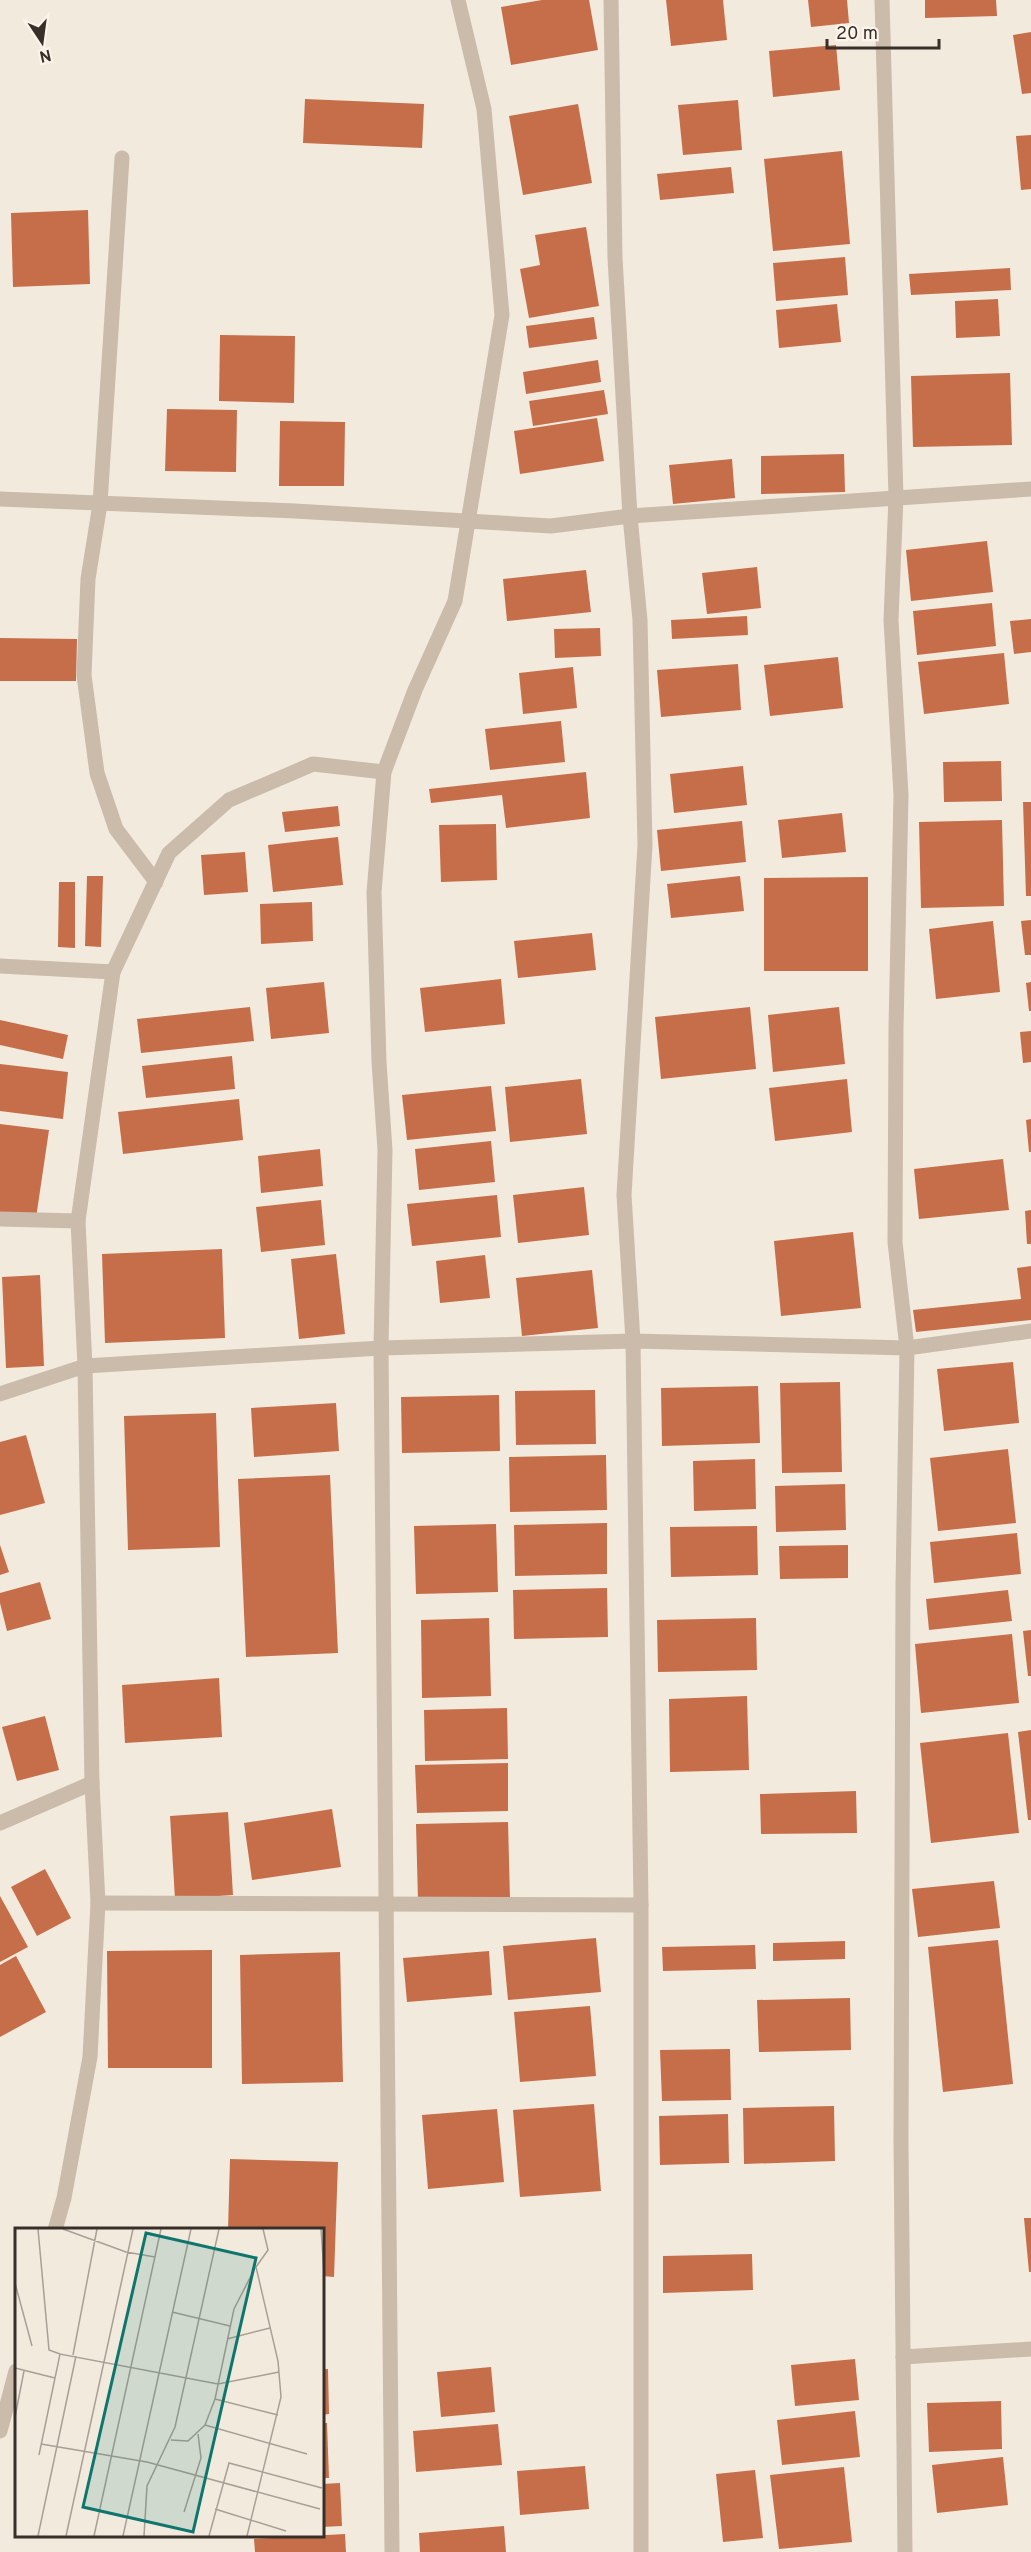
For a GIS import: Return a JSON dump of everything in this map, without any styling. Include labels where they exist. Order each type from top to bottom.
[{"type":"street","points":[[393,2552],[381,1348],[385,1150],[379,1062],[374,892],[384,772],[415,690],[455,602],[470,522],[502,315],[484,109],[458,0]]},
{"type":"street","points":[[611,0],[615,258],[630,516],[640,620],[645,845],[624,1196],[633,1341],[641,1905],[641,2552]]},
{"type":"street","points":[[882,0],[896,497],[891,620],[902,795],[896,1028],[896,1242],[907,1348],[903,1598],[901,2143],[905,2552]]},
{"type":"street","points":[[122,158],[100,504],[88,579],[84,675],[97,773],[117,829],[156,882]]},
{"type":"street","points":[[0,499],[551,526],[630,516],[1031,489]]},
{"type":"street","points":[[56,2228],[90,2057],[98,1903],[92,1783],[85,1366],[78,1221],[113,972],[169,853],[229,800],[313,764],[384,772]]},
{"type":"street","points":[[0,966],[113,972]]},
{"type":"street","points":[[0,1219],[78,1221]]},
{"type":"street","points":[[0,1394],[85,1366],[381,1348],[633,1341],[907,1348],[1031,1331]]},
{"type":"street","points":[[0,1822],[92,1783]]},
{"type":"street","points":[[98,1903],[387,1906],[641,1905]]},
{"type":"street","points":[[903,2356],[1031,2349]]},
{"type":"street","points":[[0,2431],[15,2375]]},
{"type":"building","points":[[542,0],[589,0],[598,50],[511,65],[501,7]]},
{"type":"building","points":[[666,0],[723,0],[727,40],[671,46]]},
{"type":"building","points":[[808,0],[847,0],[849,23],[811,27]]},
{"type":"building","points":[[925,0],[996,0],[997,16],[925,18]]},
{"type":"building","points":[[1031,32],[1031,93],[1022,94],[1013,35]]},
{"type":"building","points":[[836,45],[840,90],[773,97],[769,51]]},
{"type":"building","points":[[305,99],[424,104],[422,148],[303,143]]},
{"type":"building","points":[[738,100],[742,150],[683,155],[678,105]]},
{"type":"building","points":[[578,104],[592,183],[523,195],[509,116]]},
{"type":"building","points":[[1031,135],[1031,189],[1021,190],[1016,136]]},
{"type":"building","points":[[842,151],[850,244],[773,251],[764,159]]},
{"type":"building","points":[[731,167],[734,193],[660,200],[657,174]]},
{"type":"building","points":[[88,210],[90,284],[13,287],[11,213]]},
{"type":"building","points":[[586,227],[599,306],[529,318],[520,269],[540,265],[535,235]]},
{"type":"building","points":[[845,257],[848,295],[776,301],[773,263]]},
{"type":"building","points":[[1010,268],[1011,290],[911,295],[909,274]]},
{"type":"building","points":[[998,299],[1000,336],[956,338],[955,301]]},
{"type":"building","points":[[837,304],[841,342],[779,348],[776,310]]},
{"type":"building","points":[[594,317],[597,339],[529,348],[526,326]]},
{"type":"building","points":[[220,335],[295,336],[294,403],[219,401]]},
{"type":"building","points":[[598,360],[601,382],[526,394],[523,372]]},
{"type":"building","points":[[1010,373],[1012,445],[913,447],[911,376]]},
{"type":"building","points":[[604,390],[608,414],[533,426],[529,401]]},
{"type":"building","points":[[167,409],[237,410],[236,472],[165,471]]},
{"type":"building","points":[[597,418],[604,461],[520,474],[514,431]]},
{"type":"building","points":[[280,421],[345,422],[344,486],[279,486]]},
{"type":"building","points":[[844,454],[845,492],[761,494],[761,456]]},
{"type":"building","points":[[732,459],[735,498],[673,504],[669,465]]},
{"type":"building","points":[[987,541],[993,592],[911,601],[906,550]]},
{"type":"building","points":[[757,567],[761,608],[707,614],[702,573]]},
{"type":"building","points":[[586,570],[591,612],[507,621],[503,579]]},
{"type":"building","points":[[992,603],[996,646],[917,655],[913,611]]},
{"type":"building","points":[[747,616],[748,635],[672,639],[671,620]]},
{"type":"building","points":[[1031,619],[1031,652],[1014,654],[1010,621]]},
{"type":"building","points":[[600,628],[601,656],[555,658],[554,629]]},
{"type":"building","points":[[0,638],[77,639],[76,681],[0,681]]},
{"type":"building","points":[[1004,653],[1009,704],[924,714],[918,662]]},
{"type":"building","points":[[838,657],[843,708],[770,716],[764,665]]},
{"type":"building","points":[[738,664],[741,710],[661,717],[657,670]]},
{"type":"building","points":[[573,667],[577,708],[523,714],[519,673]]},
{"type":"building","points":[[561,721],[565,762],[490,770],[485,729]]},
{"type":"building","points":[[1001,761],[1002,801],[944,802],[943,762]]},
{"type":"building","points":[[743,766],[747,805],[674,813],[670,774]]},
{"type":"building","points":[[586,772],[590,818],[506,828],[502,795],[431,803],[429,789]]},
{"type":"building","points":[[1023,802],[1031,802],[1031,896],[1026,896]]},
{"type":"building","points":[[338,806],[340,826],[285,832],[282,812]]},
{"type":"building","points":[[842,813],[846,852],[782,858],[778,820]]},
{"type":"building","points":[[1002,820],[1004,906],[921,908],[919,822]]},
{"type":"building","points":[[742,821],[746,862],[661,871],[657,830]]},
{"type":"building","points":[[496,824],[497,880],[441,882],[439,825]]},
{"type":"building","points":[[338,837],[343,885],[273,892],[268,845]]},
{"type":"building","points":[[245,852],[248,892],[204,895],[201,855]]},
{"type":"building","points":[[87,876],[103,876],[101,947],[85,946]]},
{"type":"building","points":[[740,876],[744,911],[671,918],[667,884]]},
{"type":"building","points":[[868,877],[868,971],[764,971],[764,878]]},
{"type":"building","points":[[59,882],[75,882],[75,948],[58,947]]},
{"type":"building","points":[[312,902],[313,941],[261,944],[260,904]]},
{"type":"building","points":[[1031,920],[1031,955],[1025,955],[1021,921]]},
{"type":"building","points":[[993,921],[1000,992],[936,999],[929,929]]},
{"type":"building","points":[[592,933],[596,970],[518,978],[514,941]]},
{"type":"building","points":[[501,979],[505,1024],[425,1032],[420,988]]},
{"type":"building","points":[[324,982],[329,1033],[271,1039],[266,988]]},
{"type":"building","points":[[1031,982],[1031,1011],[1029,1011],[1026,983]]},
{"type":"building","points":[[250,1007],[254,1041],[141,1053],[137,1019]]},
{"type":"building","points":[[750,1007],[756,1069],[661,1079],[655,1017]]},
{"type":"building","points":[[839,1007],[845,1064],[773,1072],[768,1015]]},
{"type":"building","points":[[0,1020],[68,1035],[63,1059],[0,1045]]},
{"type":"building","points":[[1031,1031],[1031,1062],[1023,1063],[1020,1032]]},
{"type":"building","points":[[232,1056],[235,1089],[146,1098],[142,1066]]},
{"type":"building","points":[[0,1064],[68,1072],[63,1119],[0,1111]]},
{"type":"building","points":[[581,1079],[587,1134],[510,1142],[505,1087]]},
{"type":"building","points":[[847,1079],[852,1132],[775,1141],[769,1088]]},
{"type":"building","points":[[491,1086],[496,1131],[407,1140],[402,1095]]},
{"type":"building","points":[[239,1099],[243,1140],[123,1154],[118,1112]]},
{"type":"building","points":[[1031,1119],[1031,1152],[1029,1152],[1026,1120]]},
{"type":"building","points":[[0,1124],[49,1130],[36,1218],[0,1214]]},
{"type":"building","points":[[491,1141],[495,1182],[419,1190],[415,1149]]},
{"type":"building","points":[[320,1149],[323,1186],[261,1193],[258,1156]]},
{"type":"building","points":[[1003,1159],[1009,1210],[919,1219],[914,1169]]},
{"type":"building","points":[[584,1187],[589,1235],[518,1243],[513,1195]]},
{"type":"building","points":[[497,1195],[501,1237],[412,1246],[407,1204]]},
{"type":"building","points":[[321,1200],[325,1245],[261,1252],[256,1207]]},
{"type":"building","points":[[1031,1210],[1031,1244],[1027,1244],[1025,1211]]},
{"type":"building","points":[[853,1232],[861,1308],[781,1316],[774,1241]]},
{"type":"building","points":[[222,1249],[225,1338],[105,1343],[102,1254]]},
{"type":"building","points":[[336,1254],[345,1334],[299,1339],[291,1259]]},
{"type":"building","points":[[485,1255],[490,1298],[440,1303],[436,1261]]},
{"type":"building","points":[[1031,1266],[1031,1320],[916,1332],[913,1310],[1021,1299],[1017,1268]]},
{"type":"building","points":[[592,1270],[598,1328],[522,1336],[516,1278]]},
{"type":"building","points":[[40,1275],[44,1366],[6,1368],[2,1277]]},
{"type":"building","points":[[1013,1362],[1019,1423],[944,1431],[937,1369]]},
{"type":"building","points":[[840,1382],[842,1472],[782,1473],[780,1383]]},
{"type":"building","points":[[758,1386],[760,1443],[662,1446],[661,1388]]},
{"type":"building","points":[[595,1390],[596,1444],[516,1445],[515,1391]]},
{"type":"building","points":[[499,1395],[500,1451],[402,1453],[401,1397]]},
{"type":"building","points":[[336,1403],[339,1451],[254,1457],[251,1408]]},
{"type":"building","points":[[216,1413],[220,1547],[128,1550],[124,1416]]},
{"type":"building","points":[[26,1435],[45,1503],[0,1515],[0,1442]]},
{"type":"building","points":[[1008,1449],[1016,1523],[938,1531],[930,1458]]},
{"type":"building","points":[[606,1455],[607,1510],[510,1512],[509,1457]]},
{"type":"building","points":[[755,1459],[756,1509],[694,1511],[693,1461]]},
{"type":"building","points":[[330,1475],[338,1653],[246,1657],[238,1479]]},
{"type":"building","points":[[845,1484],[846,1530],[776,1532],[775,1486]]},
{"type":"building","points":[[607,1523],[607,1574],[515,1576],[514,1525]]},
{"type":"building","points":[[496,1524],[498,1592],[416,1594],[414,1526]]},
{"type":"building","points":[[757,1526],[758,1575],[671,1577],[670,1527]]},
{"type":"building","points":[[1017,1533],[1021,1574],[934,1583],[930,1542]]},
{"type":"building","points":[[0,1545],[9,1572],[0,1575]]},
{"type":"building","points":[[848,1545],[848,1578],[780,1579],[779,1546]]},
{"type":"building","points":[[40,1582],[51,1619],[7,1631],[0,1603],[0,1593]]},
{"type":"building","points":[[607,1588],[608,1637],[514,1639],[513,1590]]},
{"type":"building","points":[[1008,1590],[1012,1621],[929,1630],[926,1599]]},
{"type":"building","points":[[489,1618],[491,1696],[422,1698],[421,1620]]},
{"type":"building","points":[[756,1618],[757,1670],[658,1672],[657,1620]]},
{"type":"building","points":[[1031,1630],[1031,1676],[1028,1676],[1023,1631]]},
{"type":"building","points":[[1012,1634],[1019,1703],[921,1713],[915,1644]]},
{"type":"building","points":[[219,1678],[222,1737],[125,1743],[122,1685]]},
{"type":"building","points":[[747,1696],[749,1770],[670,1772],[669,1699]]},
{"type":"building","points":[[507,1708],[508,1759],[425,1761],[424,1710]]},
{"type":"building","points":[[45,1716],[59,1770],[17,1781],[2,1727]]},
{"type":"building","points":[[1031,1730],[1031,1820],[1028,1820],[1018,1732]]},
{"type":"building","points":[[1008,1733],[1019,1833],[931,1843],[920,1743]]},
{"type":"building","points":[[508,1763],[508,1811],[417,1813],[415,1765]]},
{"type":"building","points":[[856,1791],[857,1833],[761,1834],[760,1794]]},
{"type":"building","points":[[332,1809],[341,1867],[252,1880],[244,1823]]},
{"type":"building","points":[[228,1812],[233,1895],[175,1899],[170,1816]]},
{"type":"building","points":[[508,1822],[510,1899],[418,1901],[416,1824]]},
{"type":"building","points":[[45,1869],[71,1918],[37,1936],[11,1887]]},
{"type":"building","points":[[994,1881],[1000,1928],[918,1937],[912,1889]]},
{"type":"building","points":[[0,1896],[28,1947],[0,1962]]},
{"type":"building","points":[[596,1938],[601,1992],[508,2000],[503,1946]]},
{"type":"building","points":[[998,1940],[1013,2084],[943,2092],[928,1947]]},
{"type":"building","points":[[845,1941],[845,1959],[773,1961],[773,1943]]},
{"type":"building","points":[[755,1945],[756,1969],[663,1971],[662,1947]]},
{"type":"building","points":[[212,1950],[212,2068],[108,2068],[107,1951]]},
{"type":"building","points":[[489,1951],[492,1995],[407,2002],[403,1958]]},
{"type":"building","points":[[340,1952],[343,2082],[242,2084],[240,1955]]},
{"type":"building","points":[[16,1956],[46,2012],[0,2037],[0,1965]]},
{"type":"building","points":[[850,1998],[851,2050],[759,2052],[757,2000]]},
{"type":"building","points":[[590,2006],[596,2076],[520,2082],[514,2012]]},
{"type":"building","points":[[730,2049],[731,2100],[662,2101],[660,2050]]},
{"type":"building","points":[[594,2104],[601,2191],[520,2197],[513,2110]]},
{"type":"building","points":[[834,2106],[835,2161],[744,2164],[743,2108]]},
{"type":"building","points":[[497,2109],[504,2182],[428,2189],[422,2115]]},
{"type":"building","points":[[728,2114],[729,2163],[660,2165],[659,2116]]},
{"type":"building","points":[[230,2159],[338,2162],[334,2277],[324,2276],[324,2228],[228,2228]]},
{"type":"building","points":[[1024,2218],[1031,2218],[1031,2272],[1029,2272]]},
{"type":"building","points":[[752,2254],[753,2290],[663,2293],[663,2256]]},
{"type":"building","points":[[855,2359],[859,2400],[795,2406],[791,2365]]},
{"type":"building","points":[[491,2367],[495,2412],[441,2417],[437,2372]]},
{"type":"building","points":[[324,2369],[328,2369],[329,2414],[324,2415]]},
{"type":"building","points":[[1001,2401],[1002,2449],[929,2452],[927,2403]]},
{"type":"building","points":[[855,2411],[860,2457],[782,2465],[777,2420]]},
{"type":"building","points":[[324,2423],[327,2423],[329,2478],[324,2478]]},
{"type":"building","points":[[498,2424],[502,2465],[416,2472],[413,2431]]},
{"type":"building","points":[[1003,2457],[1008,2505],[937,2513],[932,2465]]},
{"type":"building","points":[[585,2466],[589,2509],[520,2515],[517,2471]]},
{"type":"building","points":[[844,2467],[852,2542],[779,2549],[770,2475]]},
{"type":"building","points":[[755,2470],[763,2538],[723,2542],[716,2474]]},
{"type":"building","points":[[340,2483],[342,2526],[324,2527],[324,2484]]},
{"type":"building","points":[[504,2526],[506,2552],[420,2552],[419,2533]]},
{"type":"building","points":[[345,2534],[346,2552],[255,2552],[254,2539],[324,2537],[324,2535]]}]
